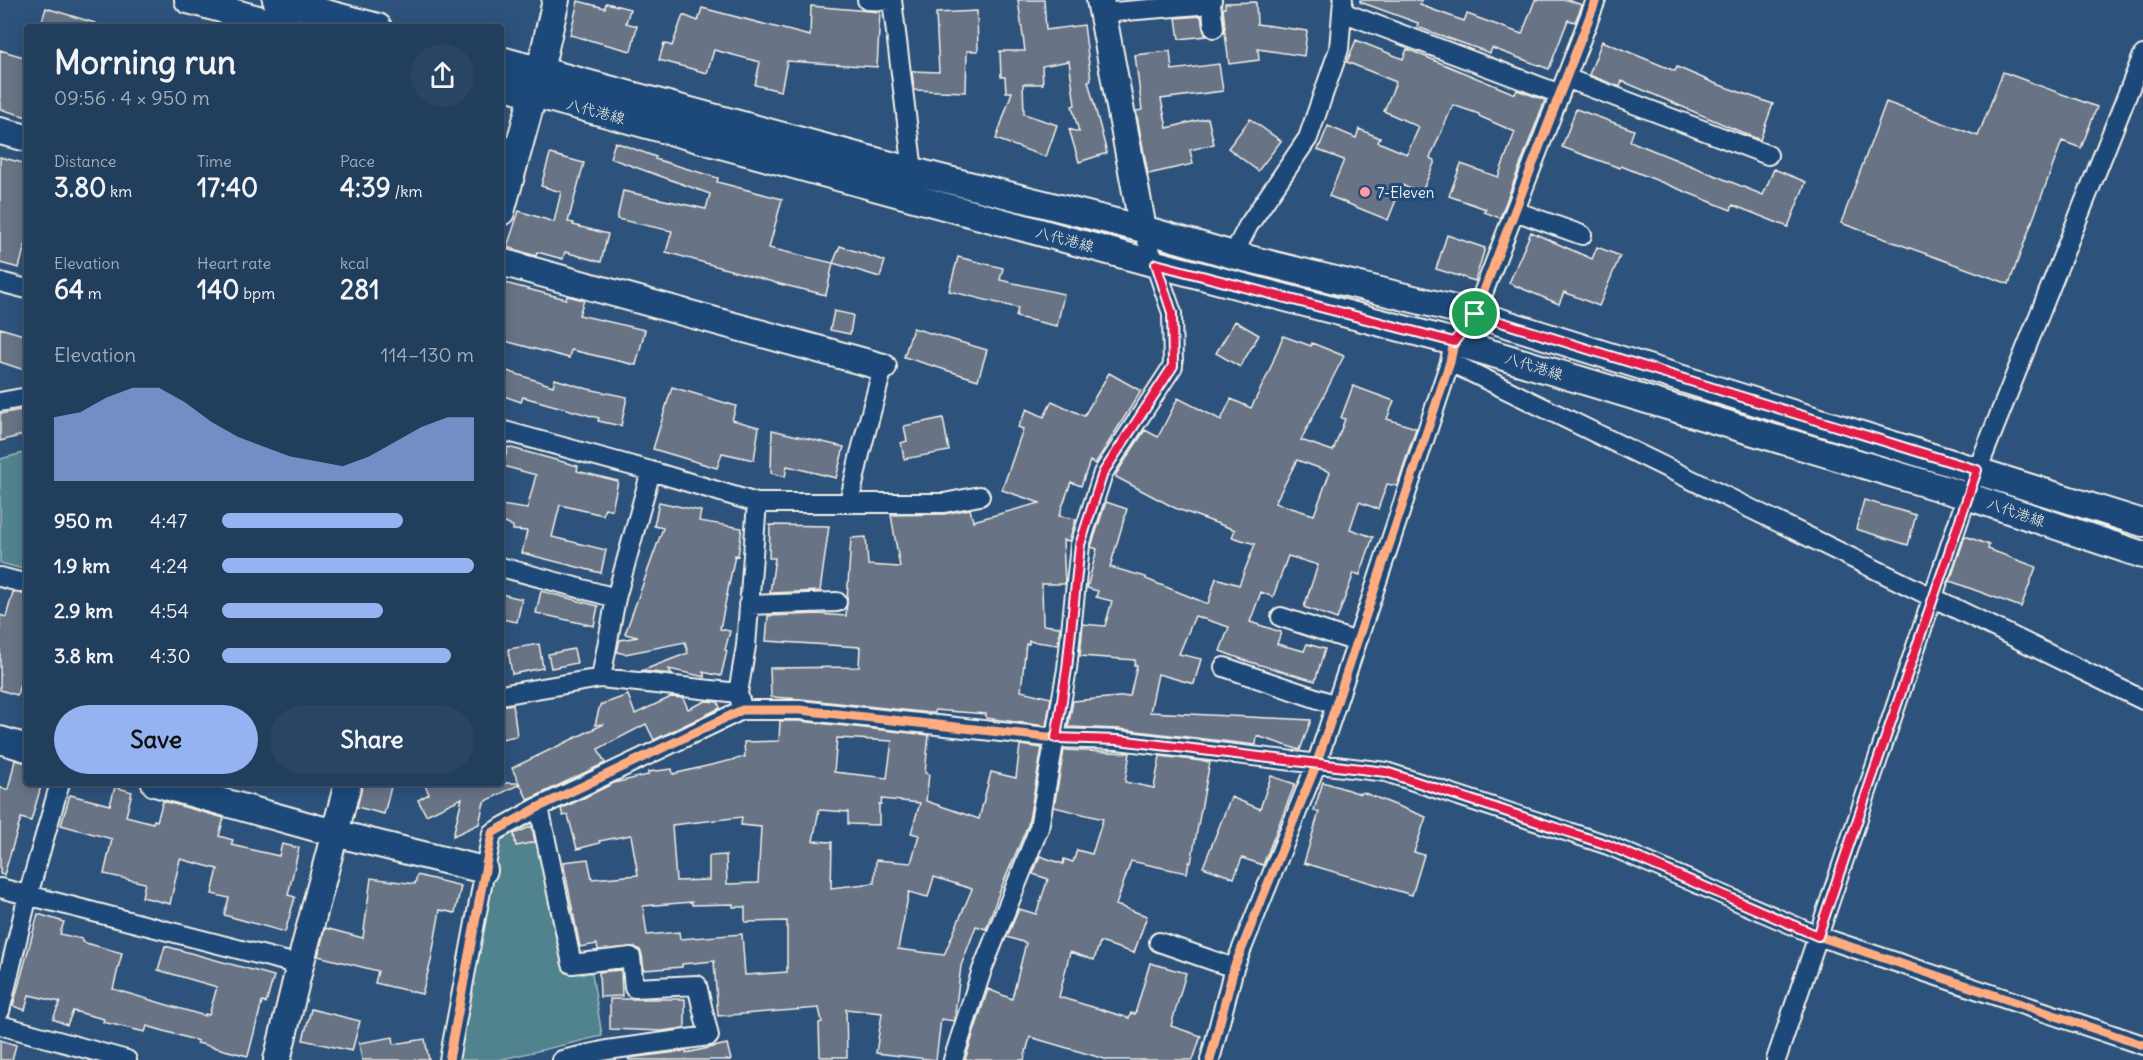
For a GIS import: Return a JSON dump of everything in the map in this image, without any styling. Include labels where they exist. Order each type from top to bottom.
[{"type":"main road","points":[[188,0],[276,24]]},
{"type":"main road","points":[[276,0],[367,24]]},
{"type":"main road","points":[[504,201],[556,0]]},
{"type":"main road","points":[[1100,6],[1143,229]]},
{"type":"main road","name":"八代港線","points":[[504,62],[536,82],[1452,352],[1966,496],[2143,555]]},
{"type":"main road","name":"八代港線","points":[[504,85],[536,82],[913,171],[1143,229],[1233,255],[1475,314],[2143,523]]},
{"type":"main road","points":[[0,131],[24,137]]},
{"type":"main road","points":[[504,263],[884,367]]},
{"type":"main road","points":[[0,740],[24,747]]},
{"type":"main road","points":[[166,786],[334,833],[484,870]]},
{"type":"main road","points":[[277,1060],[347,786]]},
{"type":"street","points":[[867,0],[892,1],[913,171]]},
{"type":"street","points":[[1210,1060],[1234,968],[1316,765],[1452,352],[1475,314],[1596,0]]},
{"type":"street","points":[[1100,6],[1211,2],[1214,28]]},
{"type":"street","points":[[1233,255],[1253,218],[1308,138],[1339,49],[1343,6],[1563,86],[1768,155]]},
{"type":"street","points":[[1776,1060],[1966,496],[2143,55]]},
{"type":"street","points":[[1515,211],[1582,235]]},
{"type":"street","points":[[953,1060],[982,970],[1039,828],[1067,669],[1080,545],[1103,473],[1173,366],[1172,313],[1143,229]]},
{"type":"street","points":[[0,282],[24,288]]},
{"type":"street","points":[[1452,352],[1932,598],[2143,700]]},
{"type":"street","points":[[849,503],[884,367]]},
{"type":"street","points":[[0,402],[24,398]]},
{"type":"street","points":[[504,431],[757,503],[944,503],[980,496]]},
{"type":"street","points":[[601,678],[616,598],[651,471]]},
{"type":"street","points":[[740,702],[757,503]]},
{"type":"street","points":[[504,568],[616,598]]},
{"type":"street","points":[[0,577],[24,583]]},
{"type":"street","points":[[748,605],[837,602]]},
{"type":"street","points":[[1281,617],[1357,642]]},
{"type":"street","points":[[1224,667],[1336,705]]},
{"type":"street","points":[[504,694],[601,678],[800,710],[1056,738],[1118,740],[1386,772],[1608,845],[1818,936],[2143,1045]]},
{"type":"street","points":[[449,1060],[492,833],[740,702]]},
{"type":"street","points":[[0,1011],[28,895],[59,786]]},
{"type":"street","points":[[538,807],[572,964],[631,957],[634,988],[697,985],[709,1036],[640,1053],[607,1050],[562,1060]]},
{"type":"street","points":[[0,888],[300,964]]},
{"type":"street","points":[[1159,942],[1234,968]]},
{"type":"street","points":[[0,1025],[59,1052],[127,1060]]},
{"type":"green space","points":[[24,453],[24,569],[0,563],[0,459]]},
{"type":"green space","points":[[536,818],[571,973],[592,973],[602,1036],[499,1060],[457,1060],[499,839]]},
{"type":"building","points":[[1018,0],[1044,0],[1046,30],[1084,25],[1091,80],[1088,81],[1107,153],[1079,162],[1069,129],[1079,132],[1072,106],[1075,105],[1069,61],[1042,66],[1043,84],[1023,84],[1024,114],[1057,125],[1046,157],[996,139],[1012,92],[1006,92],[1005,77],[1001,77],[1000,51],[1025,51]]},
{"type":"building","points":[[1360,0],[1422,0],[1420,5],[1464,21],[1467,14],[1522,34],[1535,0],[1568,0],[1582,5],[1575,22],[1568,20],[1549,69],[1492,48],[1490,53],[1417,27],[1418,23],[1360,2]]},
{"type":"building","points":[[578,1],[605,8],[606,3],[630,9],[626,23],[637,26],[631,51],[570,35]]},
{"type":"building","points":[[1256,2],[1257,24],[1307,31],[1304,56],[1258,49],[1259,60],[1229,64],[1224,33],[1223,8],[1225,8],[1225,3]]},
{"type":"building","points":[[811,6],[880,12],[877,67],[787,61],[781,91],[755,85],[760,62],[714,50],[707,73],[659,60],[664,43],[672,46],[683,15],[698,21],[702,8],[810,36]]},
{"type":"building","points":[[46,8],[95,23],[95,24],[41,24]]},
{"type":"building","points":[[977,11],[978,51],[967,51],[966,92],[914,90],[912,71],[939,72],[936,13]]},
{"type":"building","points":[[1201,16],[1206,36],[1179,39],[1176,18]]},
{"type":"building","points":[[1356,40],[1403,59],[1407,49],[1515,94],[1517,90],[1545,100],[1500,218],[1484,212],[1486,209],[1449,196],[1461,164],[1498,177],[1515,132],[1479,114],[1453,105],[1430,158],[1435,161],[1421,194],[1402,185],[1388,220],[1329,196],[1344,160],[1318,150],[1328,126],[1356,138],[1359,129],[1380,138],[1378,142],[1407,154],[1419,127],[1384,111],[1396,82],[1347,62]]},
{"type":"building","points":[[1602,41],[1675,71],[1677,67],[1773,104],[1760,140],[1622,81],[1620,87],[1589,75]]},
{"type":"building","points":[[0,50],[24,57],[24,116],[0,109]]},
{"type":"building","points":[[1170,51],[1172,70],[1219,64],[1223,91],[1161,99],[1167,128],[1208,118],[1214,144],[1190,150],[1193,164],[1148,174],[1136,111],[1142,110],[1135,55]]},
{"type":"building","points":[[2003,72],[2097,107],[2081,148],[2062,141],[2009,284],[1841,223],[1886,102],[1978,136]]},
{"type":"building","points":[[1576,109],[1634,130],[1630,141],[1763,195],[1774,169],[1806,182],[1788,227],[1733,205],[1731,210],[1621,166],[1620,168],[1562,147]]},
{"type":"building","points":[[1250,119],[1281,141],[1258,171],[1228,148]]},
{"type":"building","points":[[615,142],[656,157],[655,159],[718,178],[717,182],[782,199],[769,248],[833,263],[826,295],[666,252],[672,231],[617,219],[623,191],[706,209],[710,194],[610,158]]},
{"type":"building","points":[[550,154],[584,163],[568,222],[608,234],[601,262],[565,252],[563,259],[537,252],[536,256],[507,247],[519,211],[554,222],[561,192],[541,186]]},
{"type":"building","points":[[0,157],[24,163],[24,249],[19,268],[0,263]]},
{"type":"building","points":[[1531,232],[1592,259],[1597,247],[1620,256],[1599,306],[1564,292],[1559,304],[1509,283]]},
{"type":"building","points":[[1447,235],[1485,248],[1475,281],[1436,269]]},
{"type":"building","points":[[840,246],[885,261],[880,277],[833,263]]},
{"type":"building","points":[[958,257],[1003,268],[1000,280],[1064,294],[1057,326],[1016,317],[1018,308],[949,291]]},
{"type":"building","points":[[504,283],[566,299],[567,296],[584,300],[579,315],[645,330],[636,365],[571,350],[569,358],[504,341]]},
{"type":"building","points":[[834,311],[853,315],[850,334],[830,330]]},
{"type":"building","points":[[1235,321],[1259,335],[1240,367],[1216,353]]},
{"type":"building","points":[[0,328],[24,335],[24,370],[0,362]]},
{"type":"building","points":[[913,328],[987,350],[978,380],[904,357]]},
{"type":"building","points":[[1283,336],[1311,346],[1312,343],[1344,356],[1301,440],[1333,451],[1345,419],[1341,418],[1353,386],[1394,401],[1387,419],[1416,428],[1397,486],[1387,484],[1378,509],[1359,502],[1350,529],[1373,537],[1360,575],[1354,573],[1337,619],[1304,607],[1318,565],[1288,556],[1273,597],[1261,592],[1250,622],[1281,632],[1277,644],[1304,651],[1307,644],[1325,649],[1315,681],[1220,651],[1229,627],[1195,616],[1179,654],[1201,659],[1194,684],[1158,674],[1150,712],[1311,720],[1300,750],[1257,736],[1256,745],[1119,729],[1068,727],[1073,701],[1130,696],[1137,665],[1134,665],[1135,660],[1080,656],[1083,624],[1105,626],[1112,601],[1096,597],[1098,591],[1087,588],[1097,549],[1091,547],[1106,502],[1127,509],[1110,567],[1146,577],[1146,579],[1208,604],[1216,578],[1239,585],[1255,544],[1232,537],[1235,530],[1175,508],[1116,477],[1116,474],[1145,430],[1158,437],[1178,398],[1221,420],[1231,399],[1251,408]],"holes":[[[1297,460],[1330,472],[1314,515],[1275,503]]]},
{"type":"building","points":[[504,370],[553,386],[555,379],[627,397],[621,426],[523,397],[521,402],[504,396]]},
{"type":"building","points":[[1109,373],[1141,391],[1095,464],[1090,461],[1081,486],[1071,482],[1059,516],[1076,519],[1069,541],[1063,540],[1065,584],[1042,584],[1043,625],[1060,627],[1058,645],[1029,641],[1029,644],[1026,644],[1021,691],[1051,698],[1046,726],[986,718],[986,714],[935,710],[935,713],[931,713],[771,697],[770,668],[859,667],[860,647],[766,641],[768,616],[819,614],[846,616],[851,538],[866,537],[868,565],[900,567],[891,515],[944,514],[970,509],[973,521],[1040,503],[1002,490],[1023,429],[1018,427],[1027,409],[1044,417],[1052,401],[1084,416]]},
{"type":"building","points":[[672,387],[736,406],[732,420],[759,427],[754,460],[722,453],[717,468],[653,449]]},
{"type":"building","points":[[21,410],[24,435],[0,441],[0,414]]},
{"type":"building","points":[[943,418],[949,451],[904,459],[901,443],[907,441],[904,426]]},
{"type":"building","points":[[772,430],[844,447],[836,478],[787,466],[785,477],[771,473]]},
{"type":"building","points":[[508,447],[578,466],[577,471],[618,481],[612,510],[605,508],[603,515],[560,505],[552,537],[606,550],[601,573],[522,553],[527,531],[513,530],[513,526],[504,523],[504,505],[527,509],[536,475],[504,466]]},
{"type":"building","points":[[1864,500],[1916,515],[1908,545],[1856,529]]},
{"type":"building","points":[[659,502],[701,511],[699,521],[742,528],[738,556],[735,555],[720,629],[730,631],[721,676],[703,672],[705,677],[669,669],[672,674],[641,671],[688,653],[685,642],[625,654],[617,652],[620,640],[638,637],[625,634],[663,528],[654,526]]},
{"type":"building","points":[[770,525],[829,526],[820,591],[770,593],[775,558],[769,558]]},
{"type":"building","points":[[1965,536],[1989,545],[1988,549],[2036,567],[2021,607],[1950,581]]},
{"type":"building","points":[[541,591],[598,606],[594,626],[536,613]]},
{"type":"building","points":[[13,592],[24,594],[24,670],[17,695],[0,690],[0,615],[6,617]]},
{"type":"building","points":[[504,595],[522,599],[517,622],[504,620]]},
{"type":"building","points":[[539,644],[543,668],[512,674],[508,649]]},
{"type":"building","points":[[574,649],[577,663],[551,668],[548,654]]},
{"type":"building","points":[[628,695],[635,714],[671,697],[683,698],[688,709],[706,701],[718,702],[720,708],[654,740],[646,724],[598,749],[605,763],[528,800],[520,784],[484,802],[479,824],[453,836],[462,798],[426,815],[418,800],[429,794],[425,786],[504,786],[504,783],[519,783],[512,768],[604,724],[595,725],[600,705]]},
{"type":"building","points":[[513,704],[517,736],[504,738],[504,706]]},
{"type":"building","points":[[780,721],[929,735],[925,773],[929,774],[926,801],[979,819],[991,772],[1016,778],[1020,745],[1042,748],[1028,825],[986,929],[976,926],[961,966],[954,1021],[941,1019],[936,1060],[876,1053],[882,1013],[846,1009],[847,1057],[820,1057],[819,1023],[822,1022],[819,1008],[718,1016],[714,961],[682,964],[682,967],[644,970],[642,955],[635,947],[598,950],[597,944],[580,947],[563,862],[588,859],[592,879],[638,875],[631,835],[599,841],[600,843],[577,849],[568,815],[563,816],[561,809],[614,783],[648,775],[648,772],[672,769],[673,774],[745,757],[744,742],[779,741]],"holes":[[[837,738],[892,741],[887,778],[834,772]],[[882,799],[920,803],[911,833],[919,835],[911,863],[876,860],[874,883],[831,888],[832,842],[813,841],[819,810],[848,812],[848,824],[879,825],[879,804]],[[742,817],[741,825],[761,827],[758,883],[727,884],[726,855],[709,856],[709,880],[676,881],[672,825]],[[934,877],[972,889],[944,955],[898,949],[909,892],[928,897]],[[692,902],[692,905],[733,904],[733,907],[745,907],[745,922],[787,921],[787,972],[745,975],[742,934],[680,939],[679,932],[647,935],[643,906]]]},
{"type":"building","points":[[1064,750],[1130,753],[1125,782],[1154,788],[1160,756],[1210,762],[1191,863],[1189,862],[1187,873],[1131,861],[1116,905],[1147,916],[1134,953],[1100,942],[1094,960],[1070,952],[1059,997],[1129,1018],[1131,1013],[1135,1014],[1150,963],[1186,973],[1171,1026],[1201,1036],[1193,1060],[1108,1060],[1030,1037],[1024,1060],[965,1060],[988,989],[1012,999],[1026,943],[1007,937],[1019,909],[1036,914],[1048,879],[1033,874],[1040,856],[1063,864],[1064,859],[1073,862],[1077,850],[1092,854],[1103,819],[1054,807]]},
{"type":"building","points":[[15,760],[24,762],[24,786],[41,786],[31,821],[21,818],[4,875],[0,874],[0,787],[8,790]]},
{"type":"building","points":[[1271,776],[1295,784],[1263,865],[1242,858],[1234,878],[1203,867],[1231,797],[1260,809]]},
{"type":"building","points":[[1323,782],[1361,794],[1362,792],[1426,817],[1414,852],[1424,855],[1412,895],[1304,863],[1319,812],[1314,810]]},
{"type":"building","points":[[362,786],[391,786],[384,814],[357,807]]},
{"type":"building","points":[[115,787],[132,792],[126,816],[153,823],[154,820],[157,821],[163,801],[224,818],[219,836],[233,840],[231,845],[279,856],[282,844],[299,848],[288,895],[295,897],[285,932],[224,915],[229,898],[212,894],[218,869],[180,859],[170,904],[142,897],[145,883],[104,874],[112,839],[61,825],[70,795],[110,805]]},
{"type":"building","points":[[532,826],[535,842],[516,846],[514,834]]},
{"type":"building","points":[[417,875],[461,886],[455,913],[440,910],[431,961],[422,994],[375,983],[378,971],[318,956],[325,928],[363,938],[371,878],[415,884]]},
{"type":"building","points":[[38,914],[64,922],[60,934],[122,953],[113,989],[205,1016],[205,1014],[209,1015],[217,987],[158,970],[165,946],[274,976],[266,1003],[262,1002],[248,1056],[197,1043],[198,1041],[147,1026],[145,1032],[103,1022],[104,1019],[73,1011],[67,1025],[53,1019],[60,1002],[29,995],[25,1010],[13,1006]]},
{"type":"building","points":[[621,970],[622,996],[600,997],[599,972]]},
{"type":"building","points":[[610,999],[685,999],[685,1028],[662,1031],[610,1029]]},
{"type":"building","points":[[311,1009],[360,1021],[352,1051],[303,1040]]},
{"type":"building","points":[[393,1037],[394,1044],[425,1039],[429,1060],[362,1060],[359,1043]]},
{"type":"building","points":[[0,1040],[16,1045],[12,1060],[0,1060]]},
{"type":"building","points":[[727,1044],[731,1060],[629,1060],[628,1058],[686,1051],[686,1053]]},
{"type":"cycle path","points":[[1210,1060],[1234,968],[1316,765],[1450,362],[1454,342],[1475,314],[1596,0]]},
{"type":"cycle path","points":[[449,1060],[492,833],[539,807],[742,710],[800,710],[1056,738],[1118,740],[1386,772],[1608,845],[1818,936],[2143,1045]]},
{"type":"place","name":"7-Eleven","points":[[1365,192]]},
{"type":"route","points":[[1156,264],[1454,342],[1475,314],[1977,470],[1966,496],[1818,936],[1608,845],[1386,772],[1118,740],[1056,738],[1067,669],[1080,545],[1103,473],[1173,366],[1172,313],[1156,264]]}]
